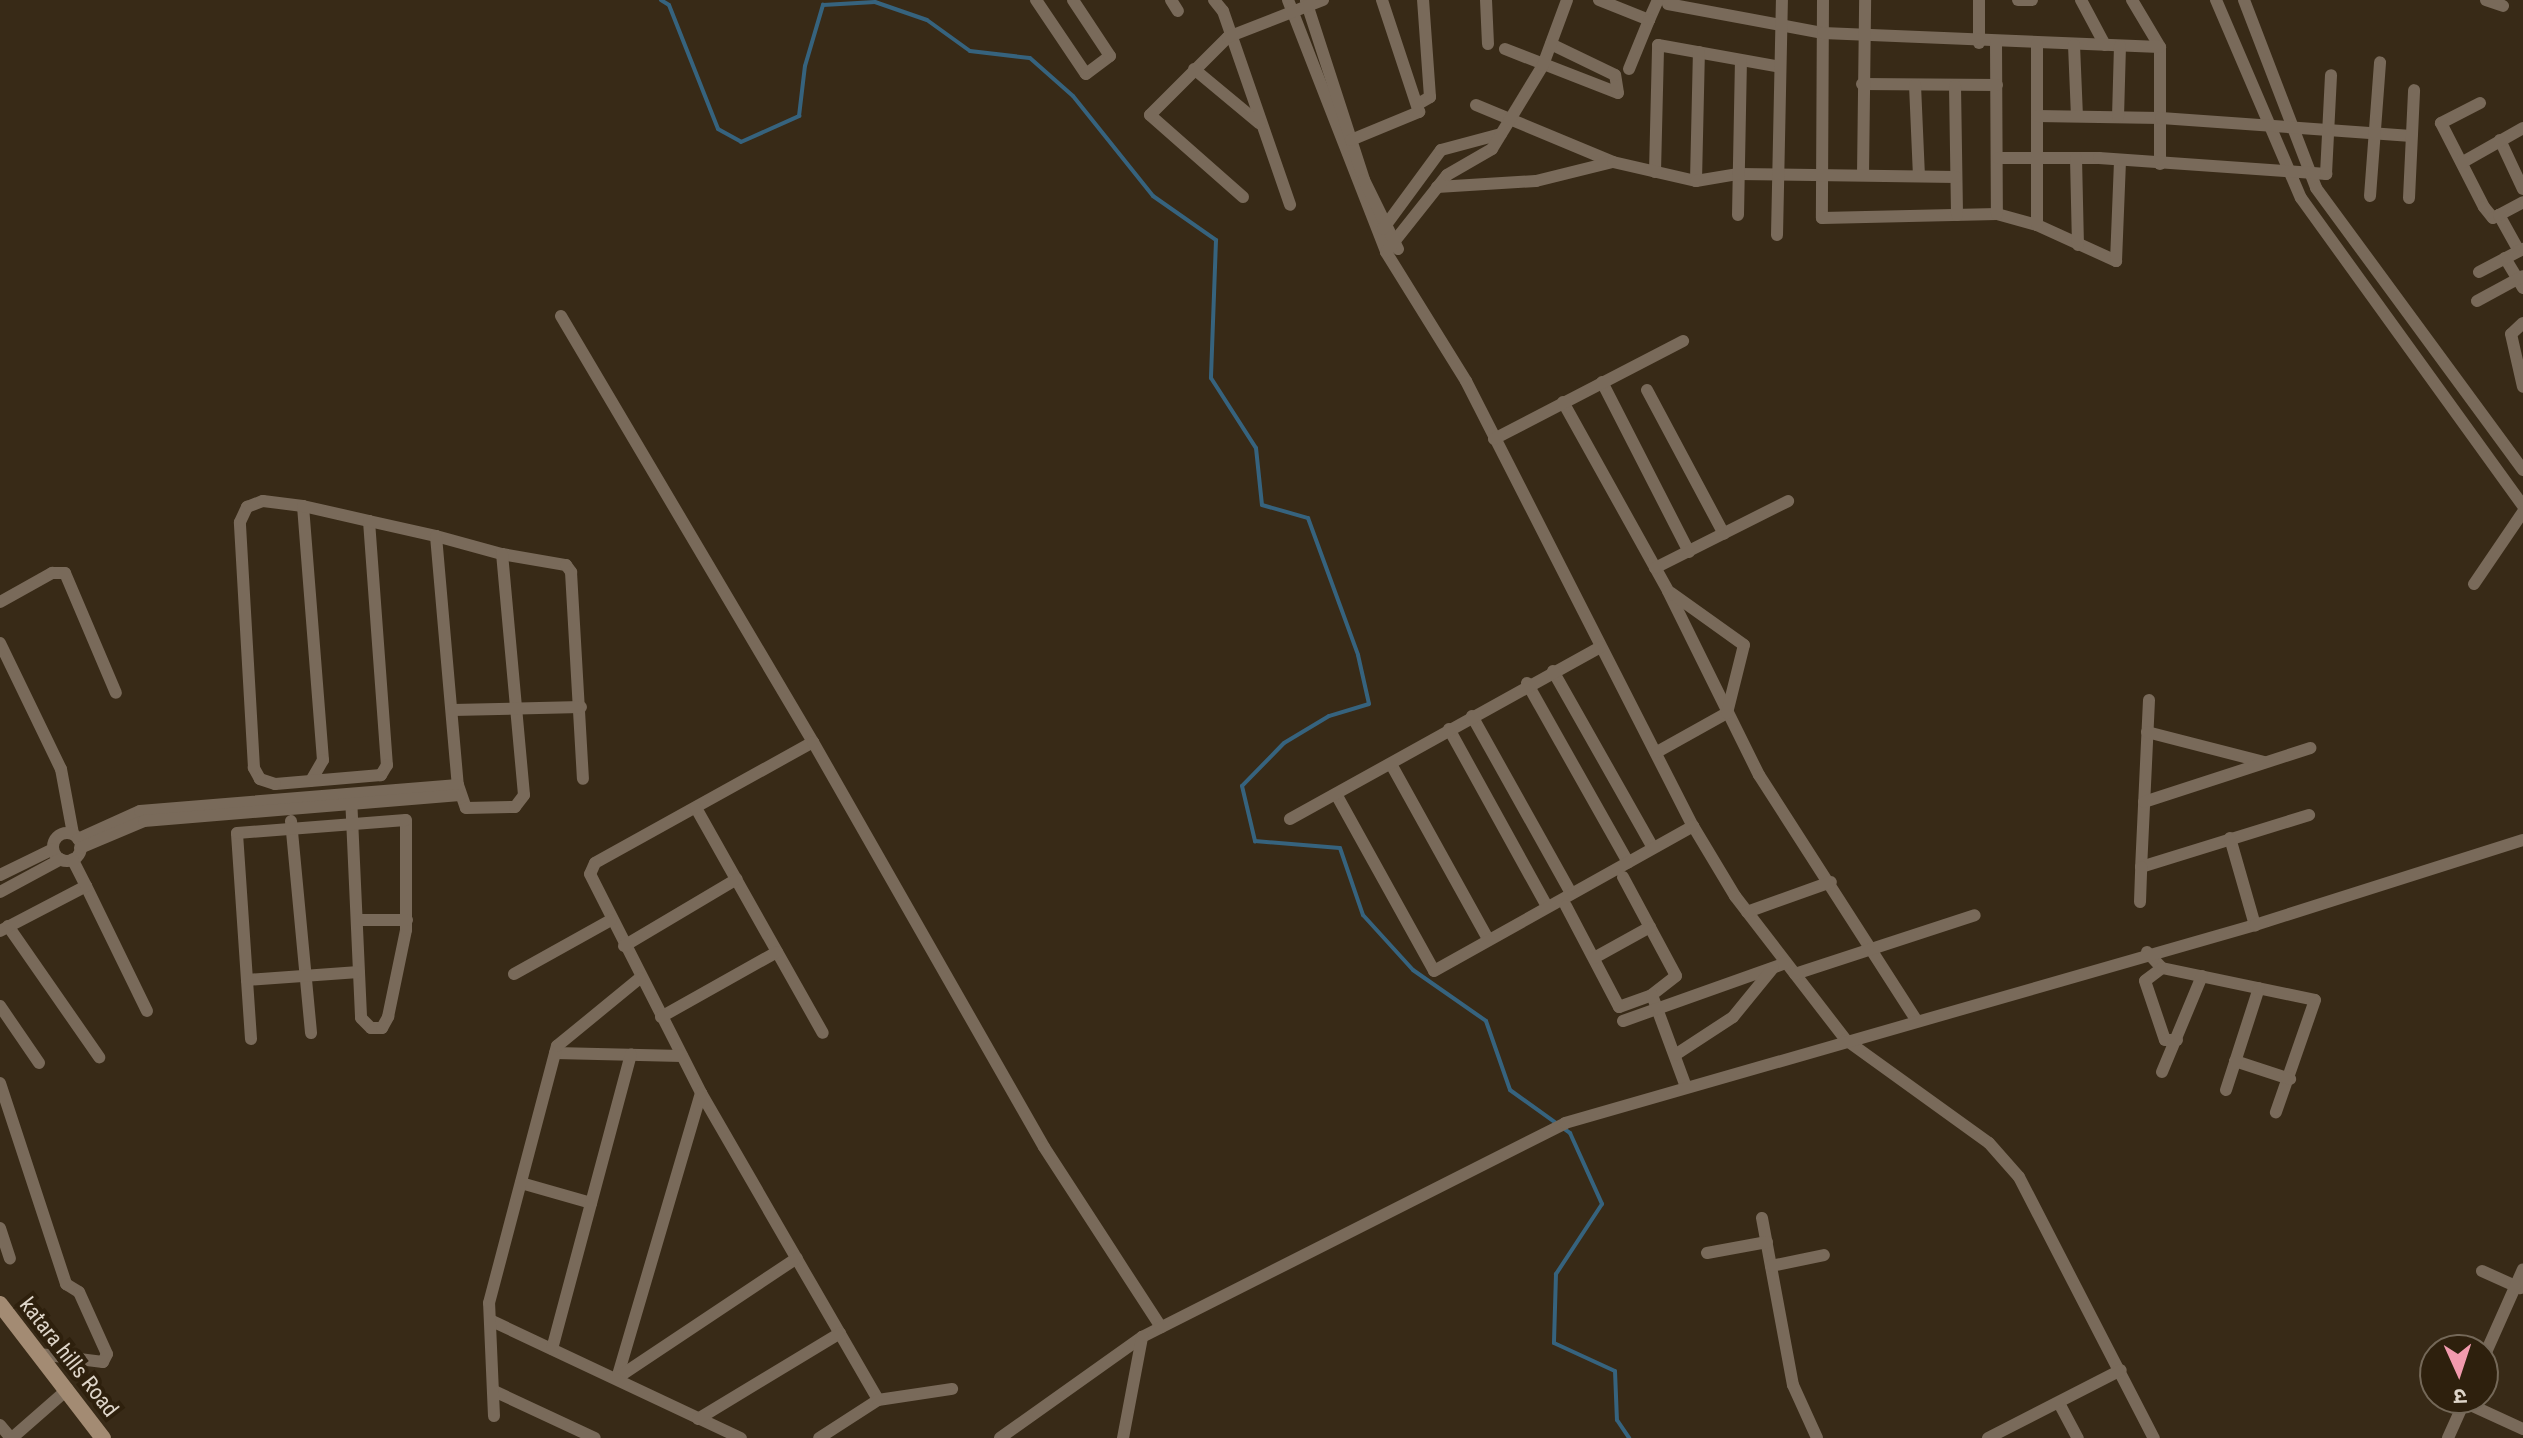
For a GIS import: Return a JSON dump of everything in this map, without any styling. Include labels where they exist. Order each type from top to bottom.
[{"type":"main road","name":"katara hills Road","points":[[0,1304],[103,1438]]},
{"type":"street","points":[[1036,0],[1086,74],[1110,56],[1073,0]]},
{"type":"street","points":[[1214,0],[1223,11],[1228,37],[1290,205]]},
{"type":"street","points":[[1243,197],[1150,115],[1228,37],[1290,6],[1323,0]]},
{"type":"street","points":[[1351,140],[1415,117],[1418,104],[1382,0]]},
{"type":"street","points":[[1418,104],[1430,97],[1423,0]]},
{"type":"street","points":[[1486,0],[1488,44]]},
{"type":"street","points":[[1386,252],[1397,243],[1437,187],[1453,171],[1488,155],[1514,118],[1543,65],[1567,0]]},
{"type":"street","points":[[1599,0],[1649,20]]},
{"type":"street","points":[[1777,235],[1782,0]]},
{"type":"street","points":[[1823,0],[1822,218],[1997,214],[2037,225],[2116,261],[2120,162]]},
{"type":"street","points":[[1863,175],[1865,0]]},
{"type":"street","points":[[1979,0],[1979,43]]},
{"type":"street","points":[[2018,0],[2029,0]]},
{"type":"street","points":[[2081,0],[2105,45]]},
{"type":"street","points":[[2132,0],[2160,47],[2160,164]]},
{"type":"street","points":[[2216,0],[2287,170],[2336,249],[2523,506]]},
{"type":"street","points":[[2244,0],[2308,172],[2352,239],[2521,465],[2503,476]]},
{"type":"street","points":[[1629,69],[1649,20],[1663,2],[1823,33],[1979,43],[2160,47]]},
{"type":"street","points":[[1307,3],[1364,180],[1397,243],[1399,268]]},
{"type":"street","points":[[1290,6],[1386,252],[1399,268],[1494,439],[1693,826],[1747,912],[1846,1040],[1989,1143],[2019,1177],[2154,1438]]},
{"type":"street","points":[[1996,43],[1997,214]]},
{"type":"street","points":[[1505,49],[1618,93],[1615,75],[1551,44]]},
{"type":"street","points":[[2037,44],[2037,225]]},
{"type":"street","points":[[1655,172],[1658,45],[1780,67]]},
{"type":"street","points":[[2074,45],[2077,116]]},
{"type":"street","points":[[2118,117],[2120,46]]},
{"type":"street","points":[[1696,181],[1699,52]]},
{"type":"street","points":[[1738,215],[1741,61]]},
{"type":"street","points":[[2370,196],[2380,62]]},
{"type":"street","points":[[1194,69],[1261,125]]},
{"type":"street","points":[[1998,158],[2076,158],[2330,172],[2331,75]]},
{"type":"street","points":[[1862,84],[1997,85]]},
{"type":"street","points":[[1915,85],[1919,176]]},
{"type":"street","points":[[1955,86],[1957,215]]},
{"type":"street","points":[[2409,198],[2414,90]]},
{"type":"street","points":[[2480,103],[2441,123],[2484,207],[2493,218],[2523,202]]},
{"type":"street","points":[[1476,105],[1514,118],[1613,162],[1696,181],[1738,174],[1956,177]]},
{"type":"street","points":[[2037,116],[2161,118],[2411,136]]},
{"type":"street","points":[[2463,162],[2523,128]]},
{"type":"street","points":[[1378,235],[1437,154],[1447,146],[1501,134]]},
{"type":"street","points":[[2500,140],[2523,189]]},
{"type":"street","points":[[1437,154],[1437,187]]},
{"type":"street","points":[[2076,158],[2078,245]]},
{"type":"street","points":[[1437,187],[1536,181],[1613,162]]},
{"type":"street","points":[[2479,272],[2521,250],[2499,215]]},
{"type":"street","points":[[2336,249],[2352,239]]},
{"type":"street","points":[[2477,301],[2521,281],[2505,258]]},
{"type":"street","points":[[561,316],[813,742],[1044,1147],[1161,1327]]},
{"type":"street","points":[[2393,328],[2409,317]]},
{"type":"street","points":[[2523,323],[2511,334],[2523,387]]},
{"type":"street","points":[[1494,439],[1683,341]]},
{"type":"street","points":[[1602,382],[1689,552]]},
{"type":"street","points":[[1647,390],[1724,534]]},
{"type":"street","points":[[1563,402],[1668,591],[1759,775],[1831,882],[1868,950],[1916,1020]]},
{"type":"street","points":[[369,521],[387,765],[381,775],[284,783],[260,779],[254,768],[240,522],[247,507],[263,501],[303,506],[436,536],[502,554],[566,565],[571,572],[583,779]]},
{"type":"street","points":[[1655,568],[1788,501]]},
{"type":"street","points":[[303,506],[323,760],[311,781]]},
{"type":"street","points":[[2474,584],[2523,512]]},
{"type":"street","points":[[436,536],[459,790],[466,808]]},
{"type":"street","points":[[445,797],[466,808],[515,807],[524,795],[502,554]]},
{"type":"street","points":[[0,602],[52,573],[65,573],[116,693]]},
{"type":"street","points":[[1657,752],[1727,713],[1744,645],[1668,591]]},
{"type":"street","points":[[0,643],[61,769],[70,848],[147,1011]]},
{"type":"street","points":[[1290,819],[1391,764],[1527,683],[1600,647]]},
{"type":"street","points":[[1553,671],[1653,848]]},
{"type":"street","points":[[1527,683],[1628,862]]},
{"type":"street","points":[[2140,902],[2149,700]]},
{"type":"street","points":[[453,710],[581,707]]},
{"type":"street","points":[[1472,716],[1570,891]]},
{"type":"street","points":[[1449,729],[1546,905]]},
{"type":"street","points":[[2147,732],[2265,762]]},
{"type":"street","points":[[813,742],[595,863],[591,881],[701,1093],[878,1400]]},
{"type":"street","points":[[2144,802],[2310,748]]},
{"type":"street","points":[[1577,772],[1602,758]]},
{"type":"street","points":[[1391,764],[1487,937]]},
{"type":"street","points":[[284,783],[286,806],[293,829],[311,1033]]},
{"type":"street","points":[[352,801],[380,804],[445,797],[459,790]]},
{"type":"street","points":[[0,875],[142,816],[459,790]]},
{"type":"street","points":[[1336,794],[1434,971],[1487,937],[1693,826]]},
{"type":"street","points":[[352,801],[361,1018],[371,1028],[382,1028],[407,920],[406,820]]},
{"type":"street","points":[[1497,816],[1520,801]]},
{"type":"street","points":[[380,804],[406,820]]},
{"type":"street","points":[[142,816],[240,815],[286,806]]},
{"type":"street","points":[[696,808],[823,1033]]},
{"type":"street","points":[[240,815],[237,833],[251,1039]]},
{"type":"street","points":[[2141,867],[2309,815]]},
{"type":"street","points":[[237,833],[406,820]]},
{"type":"street","points":[[2230,838],[2255,925]]},
{"type":"street","points":[[1000,1438],[1142,1337],[1560,1126],[2147,952],[2255,925],[2523,840]]},
{"type":"street","points":[[0,892],[70,848]]},
{"type":"street","points":[[1566,906],[1619,1007],[1652,995],[1676,980],[1623,877]]},
{"type":"street","points":[[624,946],[737,879]]},
{"type":"street","points":[[1747,912],[1831,882]]},
{"type":"street","points":[[86,886],[4,928],[99,1057]]},
{"type":"street","points":[[1795,974],[1975,915]]},
{"type":"street","points":[[357,920],[407,920]]},
{"type":"street","points":[[514,974],[611,920]]},
{"type":"street","points":[[1594,958],[1650,927]]},
{"type":"street","points":[[661,1017],[777,952]]},
{"type":"street","points":[[2147,952],[2162,968],[2315,1000],[2276,1112]]},
{"type":"street","points":[[2147,952],[2145,981],[2165,1040],[2177,1040]]},
{"type":"street","points":[[1623,1021],[1786,963]]},
{"type":"street","points":[[1675,1055],[1733,1017],[1773,968]]},
{"type":"street","points":[[2145,981],[2162,968]]},
{"type":"street","points":[[247,980],[359,972]]},
{"type":"street","points":[[2162,1072],[2202,976]]},
{"type":"street","points":[[494,1416],[489,1303],[555,1053],[640,978]]},
{"type":"street","points":[[2226,1090],[2259,988]]},
{"type":"street","points":[[1652,995],[1686,1087]]},
{"type":"street","points":[[0,1006],[39,1063]]},
{"type":"street","points":[[555,1053],[682,1056]]},
{"type":"street","points":[[552,1349],[631,1054]]},
{"type":"street","points":[[2235,1061],[2290,1079]]},
{"type":"street","points":[[0,1083],[66,1284],[79,1292],[107,1354],[103,1362],[40,1354]]},
{"type":"street","points":[[617,1378],[701,1093]]},
{"type":"street","points":[[521,1183],[591,1203]]},
{"type":"street","points":[[1762,1218],[1793,1385],[1817,1438]]},
{"type":"street","points":[[0,1228],[10,1258]]},
{"type":"street","points":[[1707,1253],[1767,1242]]},
{"type":"street","points":[[1771,1266],[1824,1255]]},
{"type":"street","points":[[617,1378],[797,1258]]},
{"type":"street","points":[[2496,1334],[2519,1288],[2523,1269]]},
{"type":"street","points":[[2482,1271],[2519,1288]]},
{"type":"street","points":[[492,1321],[741,1438]]},
{"type":"street","points":[[698,1419],[840,1333]]},
{"type":"street","points":[[1123,1438],[1142,1337]]},
{"type":"street","points":[[1988,1438],[2121,1370]]},
{"type":"street","points":[[0,1425],[11,1438],[68,1389]]},
{"type":"street","points":[[819,1438],[878,1400],[952,1389]]},
{"type":"street","points":[[494,1391],[595,1438]]},
{"type":"street","points":[[2059,1403],[2078,1438]]},
{"type":"street","points":[[2448,1438],[2459,1414]]},
{"type":"street","points":[[2493,1414],[2523,1429]]},
{"type":"waterway","points":[[661,0],[669,5],[718,129],[741,142],[799,116],[805,66],[823,5],[875,2],[927,20],[970,51],[1030,58],[1073,96],[1153,196],[1216,240],[1211,378],[1256,448],[1262,505],[1308,518],[1358,655],[1369,704],[1329,716],[1284,743],[1242,786],[1255,841],[1340,848],[1363,915],[1413,970],[1486,1021],[1510,1090],[1570,1133],[1602,1204],[1556,1274],[1554,1343],[1615,1371],[1617,1420],[1629,1438]]}]
